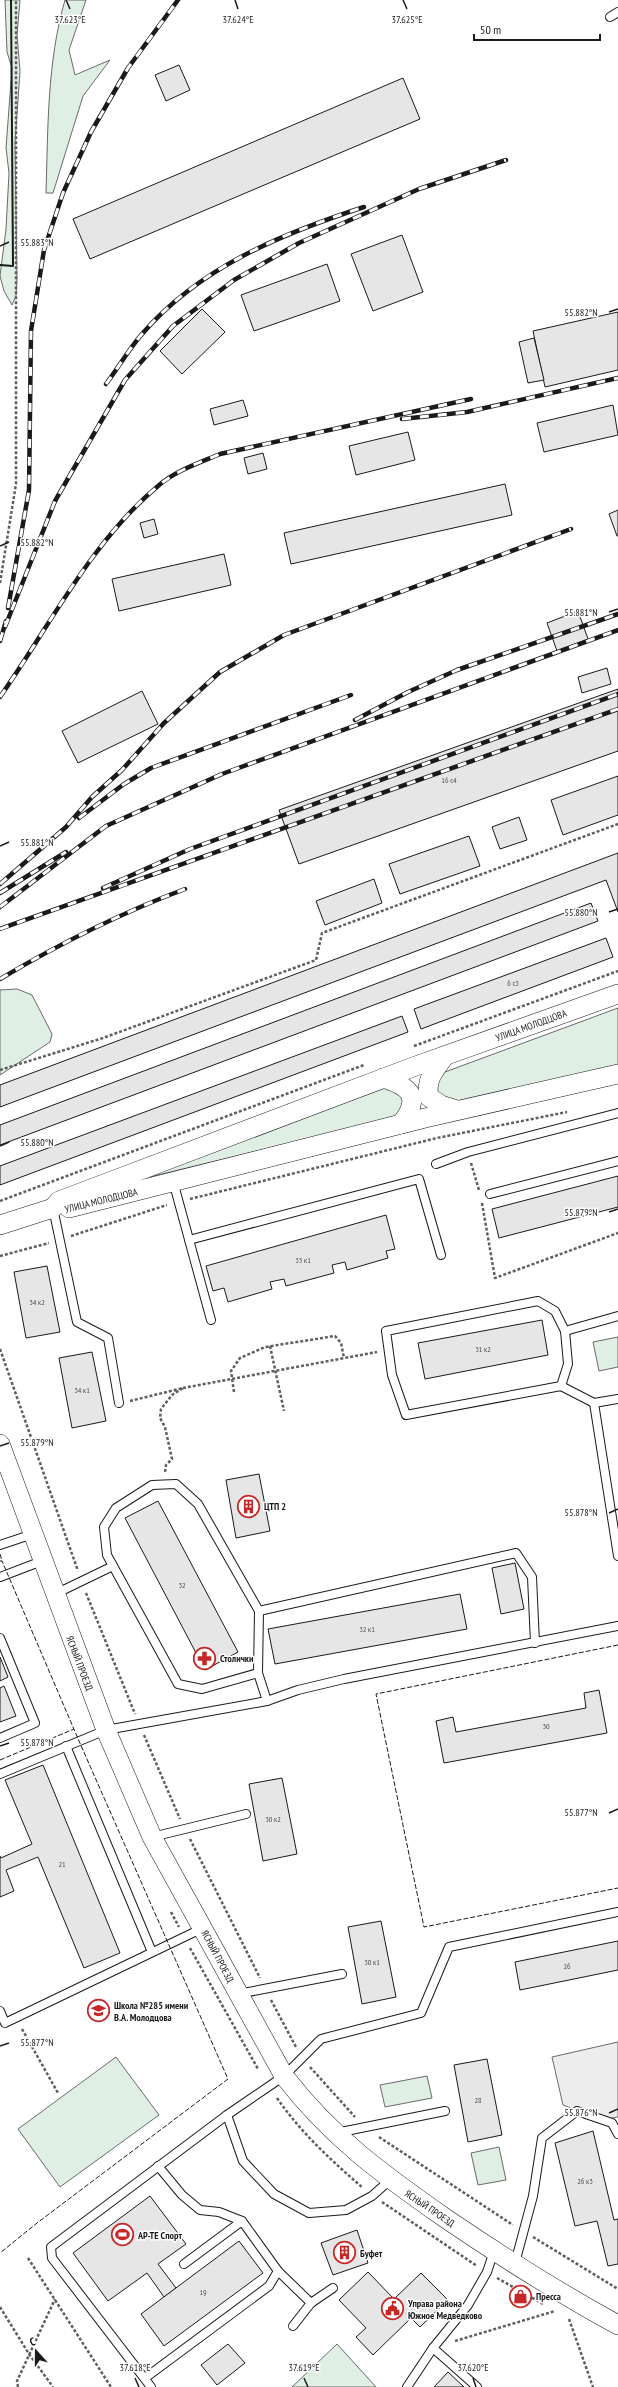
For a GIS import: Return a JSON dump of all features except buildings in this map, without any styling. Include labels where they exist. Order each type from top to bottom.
[{"type":"street","name":"УЛИЦА МОЛОДЦОВА","points":[[618,994],[383,1078],[59,1201],[53,1208],[60,1210],[457,1110],[618,1074]]},
{"type":"street","points":[[445,1056],[432,1073],[427,1087],[429,1097],[441,1105],[457,1110]]},
{"type":"street","points":[[383,1078],[400,1083],[410,1092],[413,1101],[410,1113],[401,1124]]},
{"type":"street","points":[[0,1225],[53,1208]]},
{"type":"street","name":"ЯСНЫЙ ПРОЕЗД","points":[[0,1444],[42,1561],[106,1730],[152,1836],[284,2076],[304,2102],[334,2133],[390,2180],[514,2264],[618,2326]]},
{"type":"lane","points":[[610,17],[618,12]]},
{"type":"lane","points":[[436,1164],[468,1152],[618,1113]]},
{"type":"lane","points":[[490,1194],[618,1161]]},
{"type":"lane","points":[[189,1240],[419,1179],[441,1255]]},
{"type":"lane","points":[[174,1182],[211,1320]]},
{"type":"lane","points":[[53,1208],[77,1322],[108,1338],[120,1403]]},
{"type":"lane","points":[[561,1386],[568,1364],[565,1331],[555,1311],[538,1301],[386,1331],[392,1375],[406,1415],[561,1386],[594,1403],[618,1399]]},
{"type":"lane","points":[[565,1331],[618,1316]]},
{"type":"lane","points":[[594,1403],[618,1556]]},
{"type":"lane","points":[[258,1672],[202,1689],[178,1684],[106,1555],[104,1527],[116,1508],[152,1485],[176,1484],[198,1504],[259,1611],[258,1672],[266,1701]]},
{"type":"lane","points":[[0,1545],[33,1534]]},
{"type":"lane","points":[[259,1611],[516,1553],[532,1577],[535,1643]]},
{"type":"lane","points":[[0,1577],[42,1561]]},
{"type":"lane","points":[[55,1594],[113,1566]]},
{"type":"lane","points":[[0,1774],[106,1730],[266,1701],[298,1690],[344,1679],[618,1626]]},
{"type":"lane","points":[[0,1638],[35,1724],[0,1738]]},
{"type":"lane","points":[[66,1746],[152,1952]]},
{"type":"lane","points":[[152,1836],[246,1814]]},
{"type":"lane","points":[[151,2387],[52,2258],[51,2247],[226,2115],[284,2076],[301,2057],[321,2039],[421,2013],[449,1947],[618,1912]]},
{"type":"lane","points":[[0,2011],[5,2023],[203,1928]]},
{"type":"lane","points":[[238,1994],[342,1974]]},
{"type":"lane","points":[[334,2133],[445,2111]]},
{"type":"lane","points":[[514,2264],[533,2196],[542,2138],[577,2111],[612,2123],[618,2134]]},
{"type":"lane","points":[[226,2115],[243,2161],[274,2194],[309,2213],[346,2210],[372,2196],[390,2180]]},
{"type":"lane","points":[[158,2166],[182,2195],[200,2210],[219,2212],[242,2221],[278,2271],[311,2303]]},
{"type":"lane","points":[[184,2264],[242,2221]]},
{"type":"lane","points":[[407,2387],[433,2348],[468,2305],[487,2272],[494,2251]]},
{"type":"lane","points":[[145,2378],[269,2286],[278,2271]]},
{"type":"lane","points":[[293,2326],[311,2303],[333,2288]]},
{"type":"lane","points":[[433,2348],[477,2387]]},
{"type":"path","points":[[0,583],[16,484],[16,0]]},
{"type":"path","points":[[0,1070],[103,1038],[316,960],[322,933],[618,824]]},
{"type":"path","points":[[412,1046],[618,971]]},
{"type":"path","points":[[0,1201],[368,1063]]},
{"type":"path","points":[[0,1256],[60,1240],[179,1202],[437,1138],[573,1111]]},
{"type":"path","points":[[468,1152],[480,1196],[496,1278],[618,1233]]},
{"type":"path","points":[[234,1392],[231,1371],[240,1358],[270,1346],[335,1336],[341,1343],[344,1358]]},
{"type":"path","points":[[270,1346],[284,1411]]},
{"type":"path","points":[[0,1349],[81,1581],[139,1724],[185,1829],[301,2057],[364,2127],[523,2230],[618,2289]]},
{"type":"path","points":[[120,1403],[184,1388],[389,1350]]},
{"type":"path","points":[[164,1485],[166,1465],[172,1459],[165,1427],[160,1418],[161,1409],[172,1395],[184,1388]]},
{"type":"path","points":[[16,2018],[58,2093]]},
{"type":"path","points":[[28,2258],[111,2387]]},
{"type":"path","points":[[18,2387],[16,2381],[55,2299]]},
{"type":"path","points":[[0,2307],[29,2354],[53,2387]]},
{"type":"path","points":[[433,2348],[555,2311]]},
{"type":"path","points":[[569,2319],[593,2387]]},
{"type":"green space","points":[[5,0],[20,0],[17,35],[20,71],[15,143],[17,278],[16,296],[12,305],[4,291],[0,276],[6,229],[9,173],[6,148],[12,68],[7,52]]},
{"type":"green space","points":[[65,0],[86,0],[69,50],[75,75],[110,60],[83,96],[53,193],[46,193],[48,120],[52,71],[59,23]]},
{"type":"green space","points":[[17,989],[32,995],[52,1034],[50,1042],[0,1075],[0,990]]},
{"type":"green space","points":[[618,1008],[618,1066],[457,1105],[438,1095],[436,1082],[445,1072]]},
{"type":"green space","points":[[388,1087],[402,1093],[404,1104],[397,1117],[133,1181]]},
{"type":"green space","points":[[618,1337],[618,1367],[599,1371],[593,1342]]},
{"type":"green space","points":[[116,2057],[159,2115],[60,2187],[18,2129]]},
{"type":"green space","points":[[427,2076],[432,2098],[385,2107],[380,2085]]},
{"type":"green space","points":[[499,2147],[506,2180],[478,2185],[471,2153]]},
{"type":"green space","points":[[337,2344],[376,2387],[292,2387]]},
{"type":"shaded area","points":[[618,2042],[618,2117],[602,2120],[563,2105],[552,2057]]},
{"type":"railway","points":[[8,608],[29,490],[31,331],[44,250],[63,193],[91,132],[128,68],[178,0]]},
{"type":"railway","points":[[5,627],[55,501],[125,380],[173,326],[234,280],[299,243],[419,189],[506,160]]},
{"type":"railway","points":[[106,384],[137,340],[165,310],[189,290],[216,271],[273,241],[333,217],[364,207]]},
{"type":"railway","points":[[402,419],[467,412],[618,378]]},
{"type":"railway","points":[[0,697],[91,559],[134,509],[158,486],[172,476],[220,454],[471,399]]},
{"type":"railway","points":[[0,884],[66,827],[92,797],[122,770],[164,723],[220,672],[284,635],[571,529]]},
{"type":"railway","points":[[355,720],[408,692],[457,670],[618,614]]},
{"type":"railway","points":[[0,641],[6,621]]},
{"type":"railway","points":[[0,907],[106,826],[222,774],[618,630]]},
{"type":"railway","points":[[103,888],[190,849],[618,694]]},
{"type":"railway","points":[[79,818],[124,784],[151,768],[351,695]]},
{"type":"railway","points":[[0,929],[618,709]]},
{"type":"railway","points":[[0,893],[66,852]]},
{"type":"railway","points":[[0,979],[91,930],[137,908],[185,889]]},
{"type":"fence","points":[[0,1554],[2,1561]]},
{"type":"fence","points":[[0,1561],[2,1561],[79,1741],[228,2079],[37,2223],[0,2253]]},
{"type":"fence","points":[[618,1645],[376,1694],[424,1927],[618,1888]]},
{"type":"fence","points":[[0,1760],[74,1729]]},
{"type":"wall","points":[[0,265],[13,266],[11,0]]},
{"type":"place","name":"ЦТП 2","points":[[248,1506]]},
{"type":"place","name":"Столички","points":[[204,1658]]},
{"type":"place","name":"Школа №285 имени В.А. Молодцова","points":[[99,2011]]},
{"type":"place","name":"АР-ТЕ Спорт","points":[[122,2235]]},
{"type":"place","name":"Буфет","points":[[345,2253]]},
{"type":"place","name":"Пресса","points":[[521,2296]]},
{"type":"place","name":"Управа района Южное Медведково","points":[[393,2309]]}]
